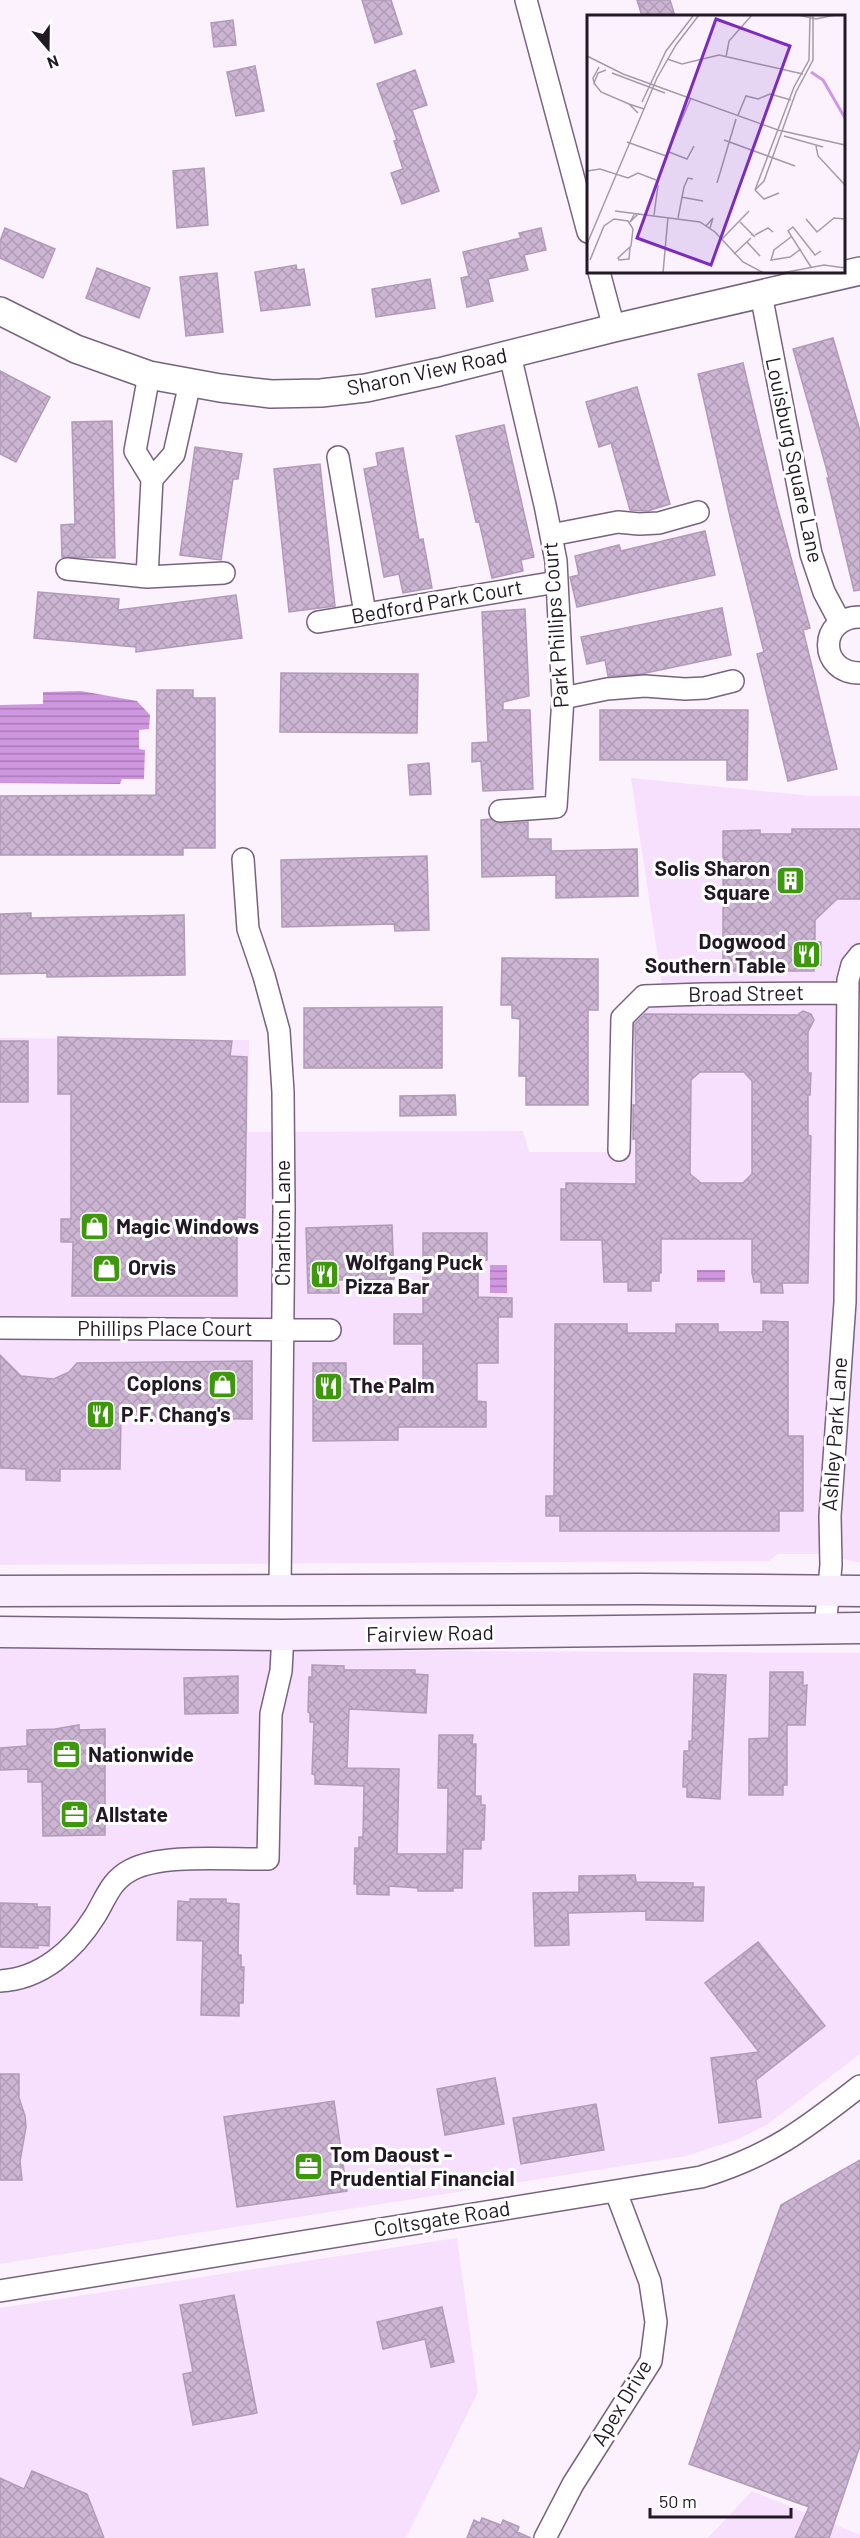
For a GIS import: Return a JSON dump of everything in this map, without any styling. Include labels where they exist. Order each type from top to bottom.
[{"type":"main road","name":"Fairview Road","points":[[0,1591],[860,1591]]},
{"type":"main road","name":"Fairview Road","points":[[0,1632],[283,1635],[860,1628]]},
{"type":"street","points":[[526,0],[587,228]]},
{"type":"street","name":"Sharon View Road","points":[[0,311],[76,349],[149,375],[271,394],[321,393],[366,388],[860,271]]},
{"type":"street","points":[[599,273],[614,328]]},
{"type":"street","name":"Louisburg Square Lane","points":[[761,294],[812,554],[824,592],[850,620],[832,630],[828,640],[829,651],[833,661],[841,669],[851,673],[860,673]]},
{"type":"street","name":"Park Phillips Court","points":[[500,811],[556,807],[562,698],[557,582],[550,535],[510,355]]},
{"type":"street","points":[[147,577],[152,479],[135,451],[149,375]]},
{"type":"street","points":[[152,479],[174,454],[190,383]]},
{"type":"street","points":[[338,457],[365,613]]},
{"type":"street","points":[[550,535],[618,522],[639,525],[659,523],[698,512]]},
{"type":"street","points":[[67,569],[147,577],[224,573]]},
{"type":"street","name":"Bedford Park Court","points":[[318,622],[557,582]]},
{"type":"street","points":[[562,698],[607,689],[645,686],[695,688],[733,681]]},
{"type":"street","name":"Charlton Lane","points":[[243,860],[248,928],[279,1031],[283,1130],[280,1592]]},
{"type":"street","name":"Ashley Park Lane","points":[[825,1629],[831,1565],[831,1500],[845,1302],[848,993],[852,965],[860,955]]},
{"type":"street","name":"Broad Street","points":[[618,1150],[622,1018],[644,996],[848,993]]},
{"type":"street","name":"Phillips Place Court","points":[[0,1328],[330,1330]]},
{"type":"street","points":[[0,1981],[31,1975],[54,1962],[76,1942],[96,1916],[110,1886],[131,1870],[159,1861],[268,1859],[271,1714],[281,1671],[283,1635]]},
{"type":"street","name":"Coltsgate Road","points":[[0,2291],[701,2177],[746,2163],[789,2140],[860,2086]]},
{"type":"street","name":"Apex Drive","points":[[545,2538],[573,2484],[651,2361],[656,2322],[650,2282],[616,2192]]},
{"type":"shaded area","points":[[81,691],[137,701],[150,715],[149,729],[139,730],[139,749],[145,750],[144,779],[122,779],[120,784],[0,783],[0,705],[43,704],[43,692]]},
{"type":"shaded area","points":[[631,778],[812,796],[860,796],[860,1563],[824,1554],[778,1554],[769,1561],[0,1565],[0,1038],[249,1040],[248,1132],[523,1131],[529,1152],[618,1152],[618,1035],[663,992]]},
{"type":"shaded area","points":[[490,1265],[507,1265],[507,1293],[490,1293]]},
{"type":"shaded area","points":[[697,1270],[725,1270],[725,1282],[697,1282]]},
{"type":"shaded area","points":[[0,1649],[860,1653],[860,2054],[768,2124],[739,2139],[686,2156],[0,2264]]},
{"type":"shaded area","points":[[457,2238],[478,2392],[406,2538],[0,2538],[0,2308]]},
{"type":"shaded area","points":[[752,2491],[860,2535],[860,2538],[708,2538]]},
{"type":"building","points":[[362,0],[391,0],[402,34],[375,43]]},
{"type":"building","points":[[637,0],[670,0],[675,15],[642,15]]},
{"type":"building","points":[[233,20],[236,45],[214,47],[211,23]]},
{"type":"building","points":[[255,66],[264,111],[236,116],[227,72]]},
{"type":"building","points":[[415,70],[427,105],[412,110],[439,191],[402,204],[391,173],[403,169],[394,141],[397,140],[377,84]]},
{"type":"building","points":[[204,168],[208,225],[177,228],[173,171]]},
{"type":"building","points":[[5,228],[55,249],[43,278],[0,258],[0,241]]},
{"type":"building","points":[[541,228],[546,250],[524,255],[528,270],[488,279],[493,301],[467,307],[461,278],[469,276],[463,252],[521,238],[519,233]]},
{"type":"building","points":[[296,265],[297,270],[304,269],[310,305],[261,311],[255,272]]},
{"type":"building","points":[[97,268],[150,288],[139,318],[86,298]]},
{"type":"building","points":[[217,273],[223,332],[186,336],[180,277]]},
{"type":"building","points":[[430,279],[435,308],[376,317],[372,289]]},
{"type":"building","points":[[833,338],[860,431],[860,590],[854,591],[827,478],[829,478],[793,349]]},
{"type":"building","points":[[743,363],[776,502],[810,628],[803,630],[837,769],[788,781],[757,654],[764,652],[731,521],[698,374]]},
{"type":"building","points":[[0,371],[50,397],[16,462],[0,454]]},
{"type":"building","points":[[637,387],[670,504],[648,511],[630,510],[611,443],[599,447],[586,402]]},
{"type":"building","points":[[112,421],[115,558],[62,557],[61,525],[75,524],[72,422]]},
{"type":"building","points":[[504,425],[534,557],[521,560],[523,571],[492,578],[456,436]]},
{"type":"building","points":[[195,447],[242,454],[238,479],[233,479],[221,560],[180,555]]},
{"type":"building","points":[[403,448],[419,540],[423,539],[432,588],[403,593],[399,574],[384,577],[364,469],[378,466],[376,453]]},
{"type":"building","points":[[320,464],[335,606],[289,612],[274,469]]},
{"type":"building","points":[[705,531],[715,575],[577,607],[570,577],[579,575],[575,556],[619,545],[621,551]]},
{"type":"building","points":[[38,592],[119,599],[118,610],[236,595],[242,638],[136,652],[136,647],[34,638]]},
{"type":"building","points":[[722,608],[731,655],[641,674],[608,676],[605,660],[587,664],[581,637]]},
{"type":"building","points":[[525,609],[529,696],[503,702],[503,710],[530,710],[533,789],[483,791],[481,761],[472,762],[472,743],[488,742],[482,612]]},
{"type":"building","points":[[281,673],[418,674],[417,733],[280,732]]},
{"type":"building","points":[[157,690],[193,690],[193,698],[215,698],[215,848],[183,848],[183,855],[0,855],[0,796],[156,795]]},
{"type":"building","points":[[600,710],[748,710],[747,780],[727,780],[727,760],[600,760]]},
{"type":"building","points":[[429,763],[431,794],[410,795],[408,765]]},
{"type":"building","points":[[491,819],[501,824],[528,822],[528,839],[551,839],[551,851],[637,849],[638,896],[556,898],[556,875],[482,877],[481,820]]},
{"type":"building","name":"Solis Sharon Square","points":[[792,829],[860,829],[860,899],[837,899],[815,920],[815,942],[821,942],[821,965],[814,965],[814,971],[723,971],[723,831],[760,830],[760,834],[792,834]]},
{"type":"building","points":[[427,856],[429,930],[395,931],[394,924],[282,927],[281,860]]},
{"type":"building","points":[[31,913],[31,918],[184,915],[185,975],[47,977],[47,973],[0,974],[0,914]]},
{"type":"building","points":[[502,958],[598,959],[598,1010],[588,1010],[588,1105],[526,1105],[526,1076],[519,1076],[520,1019],[512,1018],[512,1005],[501,1005]]},
{"type":"building","points":[[442,1007],[442,1068],[304,1068],[304,1008]]},
{"type":"building","points":[[803,1011],[811,1014],[814,1020],[808,1032],[808,1073],[811,1073],[810,1095],[808,1095],[808,1135],[811,1136],[808,1283],[782,1283],[783,1293],[761,1293],[761,1282],[754,1282],[752,1273],[752,1239],[661,1239],[661,1273],[659,1273],[659,1281],[651,1281],[651,1291],[628,1291],[628,1282],[604,1282],[602,1240],[561,1240],[561,1189],[566,1189],[566,1183],[636,1184],[636,1139],[633,1139],[633,1105],[636,1105],[635,1024],[645,1014],[797,1015]],"holes":[[[700,1072],[744,1072],[752,1081],[752,1174],[743,1183],[701,1183],[690,1174],[691,1080]]]},
{"type":"building","points":[[58,1037],[232,1041],[230,1056],[247,1057],[245,1218],[237,1217],[237,1296],[72,1296],[73,1242],[61,1242],[61,1219],[71,1219],[71,1094],[58,1094]]},
{"type":"building","points":[[0,1041],[28,1041],[28,1102],[0,1102]]},
{"type":"building","points":[[455,1095],[456,1115],[400,1116],[400,1096]]},
{"type":"building","points":[[392,1225],[394,1279],[338,1280],[339,1293],[308,1293],[306,1228]]},
{"type":"building","points":[[423,1233],[487,1233],[487,1260],[478,1260],[478,1297],[512,1298],[512,1317],[498,1317],[498,1363],[477,1363],[477,1401],[486,1402],[486,1427],[398,1427],[398,1440],[313,1441],[313,1363],[346,1363],[346,1382],[423,1382],[423,1344],[394,1344],[394,1314],[423,1314]]},
{"type":"building","points":[[763,1321],[788,1322],[788,1436],[803,1436],[803,1511],[779,1511],[779,1531],[560,1531],[560,1516],[546,1516],[546,1496],[554,1496],[555,1324],[627,1324],[627,1333],[676,1333],[676,1324],[718,1324],[718,1332],[763,1332]]},
{"type":"building","points":[[0,1355],[21,1376],[54,1379],[69,1372],[77,1363],[252,1361],[252,1419],[121,1418],[120,1469],[60,1469],[60,1481],[26,1480],[26,1469],[0,1468]]},
{"type":"building","points":[[312,1665],[344,1666],[344,1670],[415,1670],[415,1674],[428,1675],[426,1713],[349,1709],[347,1768],[399,1769],[397,1854],[447,1854],[448,1788],[438,1788],[439,1735],[473,1735],[472,1744],[476,1744],[475,1796],[481,1796],[481,1805],[485,1805],[484,1840],[481,1840],[481,1849],[463,1849],[462,1888],[453,1888],[453,1891],[418,1891],[418,1888],[389,1886],[389,1895],[357,1894],[357,1884],[354,1884],[355,1848],[359,1848],[359,1837],[363,1837],[364,1786],[315,1784],[315,1775],[312,1774],[314,1722],[310,1722],[308,1712],[309,1677],[312,1677]]},
{"type":"building","points":[[770,1672],[803,1672],[803,1686],[807,1685],[805,1725],[787,1725],[787,1785],[783,1785],[783,1795],[749,1795],[749,1739],[769,1738]]},
{"type":"building","points":[[694,1674],[726,1675],[720,1799],[687,1797],[687,1787],[683,1787],[684,1751],[689,1751],[689,1741],[692,1741]]},
{"type":"building","points":[[238,1676],[238,1713],[185,1714],[184,1678]]},
{"type":"building","points":[[79,1725],[79,1730],[105,1729],[105,1835],[43,1836],[42,1782],[28,1782],[28,1769],[0,1770],[0,1748],[27,1746],[27,1730]]},
{"type":"building","points":[[635,1875],[636,1882],[693,1883],[693,1887],[704,1887],[703,1921],[646,1920],[646,1911],[568,1913],[569,1945],[535,1946],[533,1893],[579,1892],[579,1876]]},
{"type":"building","points":[[190,1899],[226,1899],[226,1903],[239,1904],[238,1955],[241,1955],[241,1967],[244,1967],[243,2003],[239,2003],[239,2016],[201,2015],[203,1941],[177,1940],[178,1901],[190,1902]]},
{"type":"building","points":[[0,1903],[37,1904],[37,1907],[50,1907],[49,1946],[0,1947]]},
{"type":"building","points":[[758,1942],[825,2026],[756,2080],[761,2117],[719,2123],[711,2058],[759,2052],[705,1983]]},
{"type":"building","points":[[0,2074],[19,2074],[19,2098],[26,2127],[20,2161],[22,2180],[0,2180]]},
{"type":"building","points":[[495,2078],[504,2124],[445,2135],[437,2089]]},
{"type":"building","points":[[334,2101],[347,2191],[237,2207],[224,2117]]},
{"type":"building","points":[[596,2104],[604,2150],[521,2164],[513,2118]]},
{"type":"building","points":[[860,2160],[860,2446],[829,2538],[795,2538],[809,2507],[689,2464],[781,2205]]},
{"type":"building","points":[[234,2295],[257,2413],[193,2425],[183,2374],[193,2372],[180,2305]]},
{"type":"building","points":[[442,2307],[454,2362],[431,2367],[425,2339],[383,2349],[377,2322]]},
{"type":"building","points":[[32,2471],[87,2494],[104,2538],[0,2538],[0,2478],[24,2489]]},
{"type":"building","points":[[482,2518],[501,2525],[503,2520],[519,2527],[517,2532],[531,2538],[467,2538],[474,2520],[480,2523]]},
{"type":"place","name":"Solis Sharon Square","points":[[791,881]]},
{"type":"place","name":"Dogwood Southern Table","points":[[807,954]]},
{"type":"place","name":"Magic Windows","points":[[95,1227]]},
{"type":"place","name":"Orvis","points":[[107,1268]]},
{"type":"place","name":"Wolfgang Puck Pizza Bar","points":[[324,1275]]},
{"type":"place","name":"Coplons","points":[[223,1384]]},
{"type":"place","name":"The Palm","points":[[328,1386]]},
{"type":"place","name":"P.F. Chang's","points":[[100,1415]]},
{"type":"place","name":"Nationwide","points":[[67,1755]]},
{"type":"place","name":"Allstate","points":[[74,1815]]},
{"type":"place","name":"Tom Daoust - Prudential Financial","points":[[309,2167]]}]
